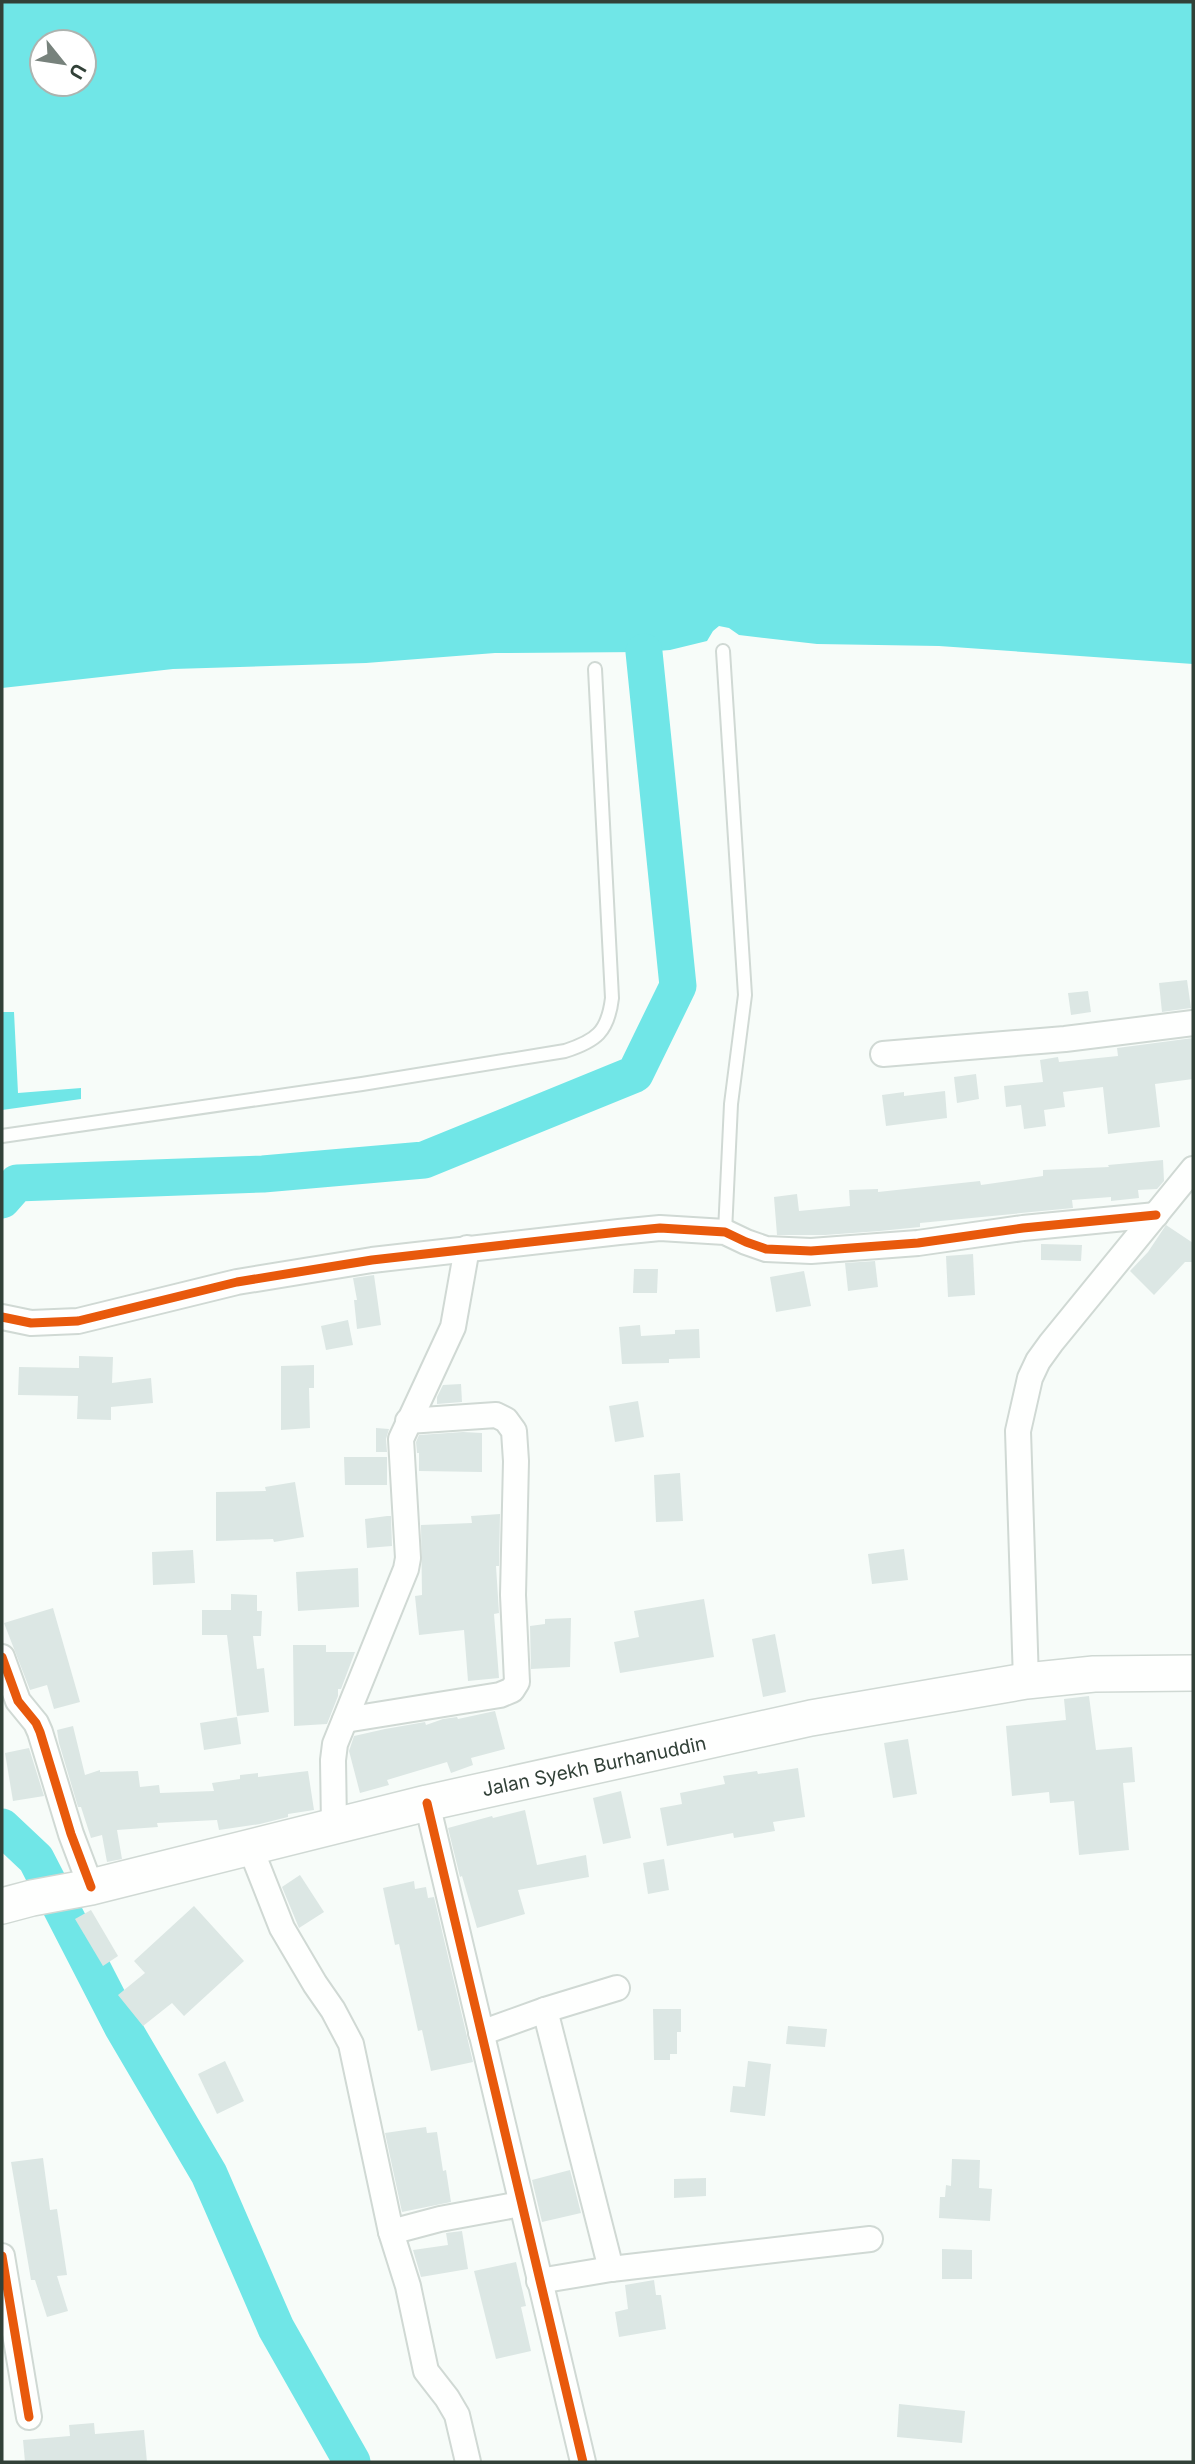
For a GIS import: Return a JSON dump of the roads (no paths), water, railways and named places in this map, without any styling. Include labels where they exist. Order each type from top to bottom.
[{"type":"main road","name":"Jalan Syekh Burhanuddin","points":[[17,1902],[427,1803],[811,1718],[1026,1681],[1094,1674],[1193,1673]]},
{"type":"street","points":[[883,1054],[1065,1040],[1193,1023]]},
{"type":"street","points":[[1026,1681],[1018,1431],[1023,1399],[1038,1361],[1193,1169]]},
{"type":"street","points":[[2,1317],[32,1323],[78,1321],[237,1282],[372,1260],[660,1228],[725,1232],[766,1249],[811,1251],[918,1244],[1023,1228],[1156,1215]]},
{"type":"street","points":[[334,1825],[335,1744],[406,1569],[408,1558],[401,1439],[453,1327],[467,1248]]},
{"type":"street","points":[[345,1720],[500,1696],[512,1690],[517,1682],[513,1595],[516,1461],[514,1431],[506,1420],[496,1415],[408,1421]]},
{"type":"street","points":[[2,1657],[18,1701],[40,1732],[71,1834],[79,1889]]},
{"type":"street","points":[[427,1803],[583,2462]]},
{"type":"street","points":[[250,1847],[282,1928],[315,1984],[334,2010],[351,2044],[391,2232],[408,2286],[426,2371],[457,2415],[468,2462]]},
{"type":"street","points":[[481,2033],[617,1988]]},
{"type":"street","points":[[545,2010],[611,2269]]},
{"type":"street","points":[[391,2232],[440,2219],[521,2204]]},
{"type":"street","points":[[539,2281],[611,2269],[870,2239]]},
{"type":"street","points":[[2,2256],[29,2417]]},
{"type":"lane","points":[[723,651],[745,995],[731,1104],[725,1232]]},
{"type":"lane","points":[[2,1136],[551,1054],[586,1045],[594,1039],[607,1023],[611,998],[595,669]]},
{"type":"water","points":[[2,2],[1193,2],[1193,664],[939,646],[817,644],[739,635],[729,628],[719,626],[707,641],[670,650],[495,653],[366,663],[173,669],[2,688]]},
{"type":"water","points":[[2,1012],[14,1012],[18,1093],[81,1088],[81,1099],[2,1110]]},
{"type":"waterway","points":[[2,1200],[17,1183],[263,1174],[424,1160],[635,1074],[678,986],[644,652]]},
{"type":"waterway","points":[[2,1827],[36,1859],[122,2026],[209,2174],[276,2328],[352,2462]]}]
